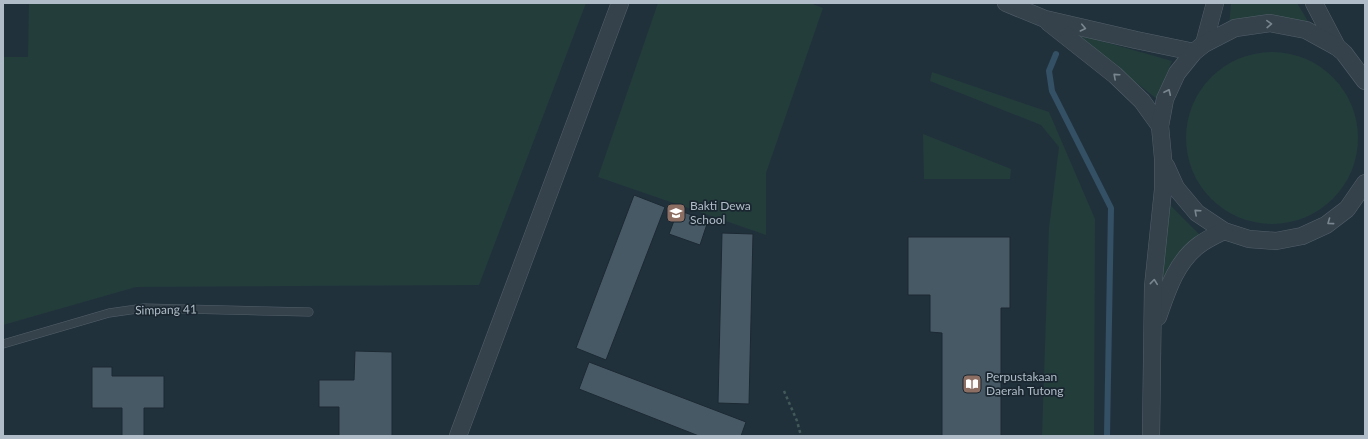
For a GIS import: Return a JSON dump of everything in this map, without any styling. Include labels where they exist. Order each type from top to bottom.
[{"type":"street","points":[[458,436],[620,3]]},
{"type":"street","points":[[1006,3],[1045,19],[1136,40],[1199,48]]},
{"type":"street","points":[[1199,48],[1215,3]]},
{"type":"street","points":[[1314,3],[1340,50],[1365,81]]},
{"type":"street","points":[[1045,19],[1115,75],[1142,101],[1160,126]]},
{"type":"street","points":[[1151,436],[1153,287],[1163,190],[1163,158],[1160,126],[1165,98],[1177,73],[1199,48],[1235,28],[1270,23],[1306,30],[1340,50],[1365,62]]},
{"type":"street","points":[[1163,158],[1176,188],[1197,213],[1224,231],[1249,239],[1276,241],[1302,236],[1326,225],[1347,209],[1365,184]]},
{"type":"street","points":[[1347,209],[1365,204]]},
{"type":"street","points":[[1153,335],[1167,289],[1182,262],[1199,245],[1224,231]]},
{"type":"lane","name":"Simpang 41","points":[[3,344],[108,313],[144,308],[309,312]]},
{"type":"path","points":[[784,391],[797,422],[801,436]]},
{"type":"green space","points":[[29,3],[586,3],[479,285],[136,287],[3,325],[3,57],[28,57]]},
{"type":"green space","points":[[658,3],[810,3],[823,8],[766,173],[766,235],[598,177]]},
{"type":"green space","points":[[1231,3],[1297,3],[1309,23],[1229,27]]},
{"type":"green space","points":[[1073,33],[1172,61],[1157,99]]},
{"type":"green space","points":[[1272,52],[1289,54],[1305,59],[1320,67],[1333,77],[1343,90],[1351,105],[1356,121],[1358,138],[1356,155],[1351,171],[1343,186],[1333,199],[1320,209],[1305,217],[1289,222],[1272,224],[1255,222],[1239,217],[1224,209],[1211,199],[1201,186],[1193,171],[1188,155],[1186,138],[1188,121],[1193,105],[1201,90],[1211,77],[1224,67],[1239,59],[1255,54]]},
{"type":"green space","points":[[932,72],[1049,112],[1095,219],[1094,436],[1042,436],[1049,228],[1059,147],[1041,125],[930,81]]},
{"type":"green space","points":[[923,134],[1011,169],[1010,179],[924,179]]},
{"type":"green space","points":[[1169,204],[1200,235],[1162,287]]},
{"type":"building","points":[[634,195],[665,207],[606,360],[576,348]]},
{"type":"building","points":[[678,210],[708,221],[700,245],[669,234]]},
{"type":"building","points":[[722,233],[753,234],[749,404],[718,403]]},
{"type":"building","name":"Perpustakaan Daerah Tutong","points":[[908,237],[1010,237],[1010,308],[1001,308],[1001,436],[942,436],[942,333],[930,332],[930,295],[908,295]]},
{"type":"building","points":[[355,351],[392,352],[392,436],[339,436],[339,407],[319,407],[319,380],[354,380]]},
{"type":"building","points":[[589,362],[746,422],[741,436],[699,436],[579,389]]},
{"type":"building","points":[[92,367],[112,367],[112,376],[164,376],[164,408],[144,408],[144,436],[122,436],[122,408],[92,408]]},
{"type":"waterway","points":[[1056,54],[1049,71],[1052,91],[1111,208],[1107,436]]},
{"type":"place","name":"Bakti Dewa School","points":[[676,213]]},
{"type":"place","name":"Perpustakaan Daerah Tutong","points":[[972,384]]}]
